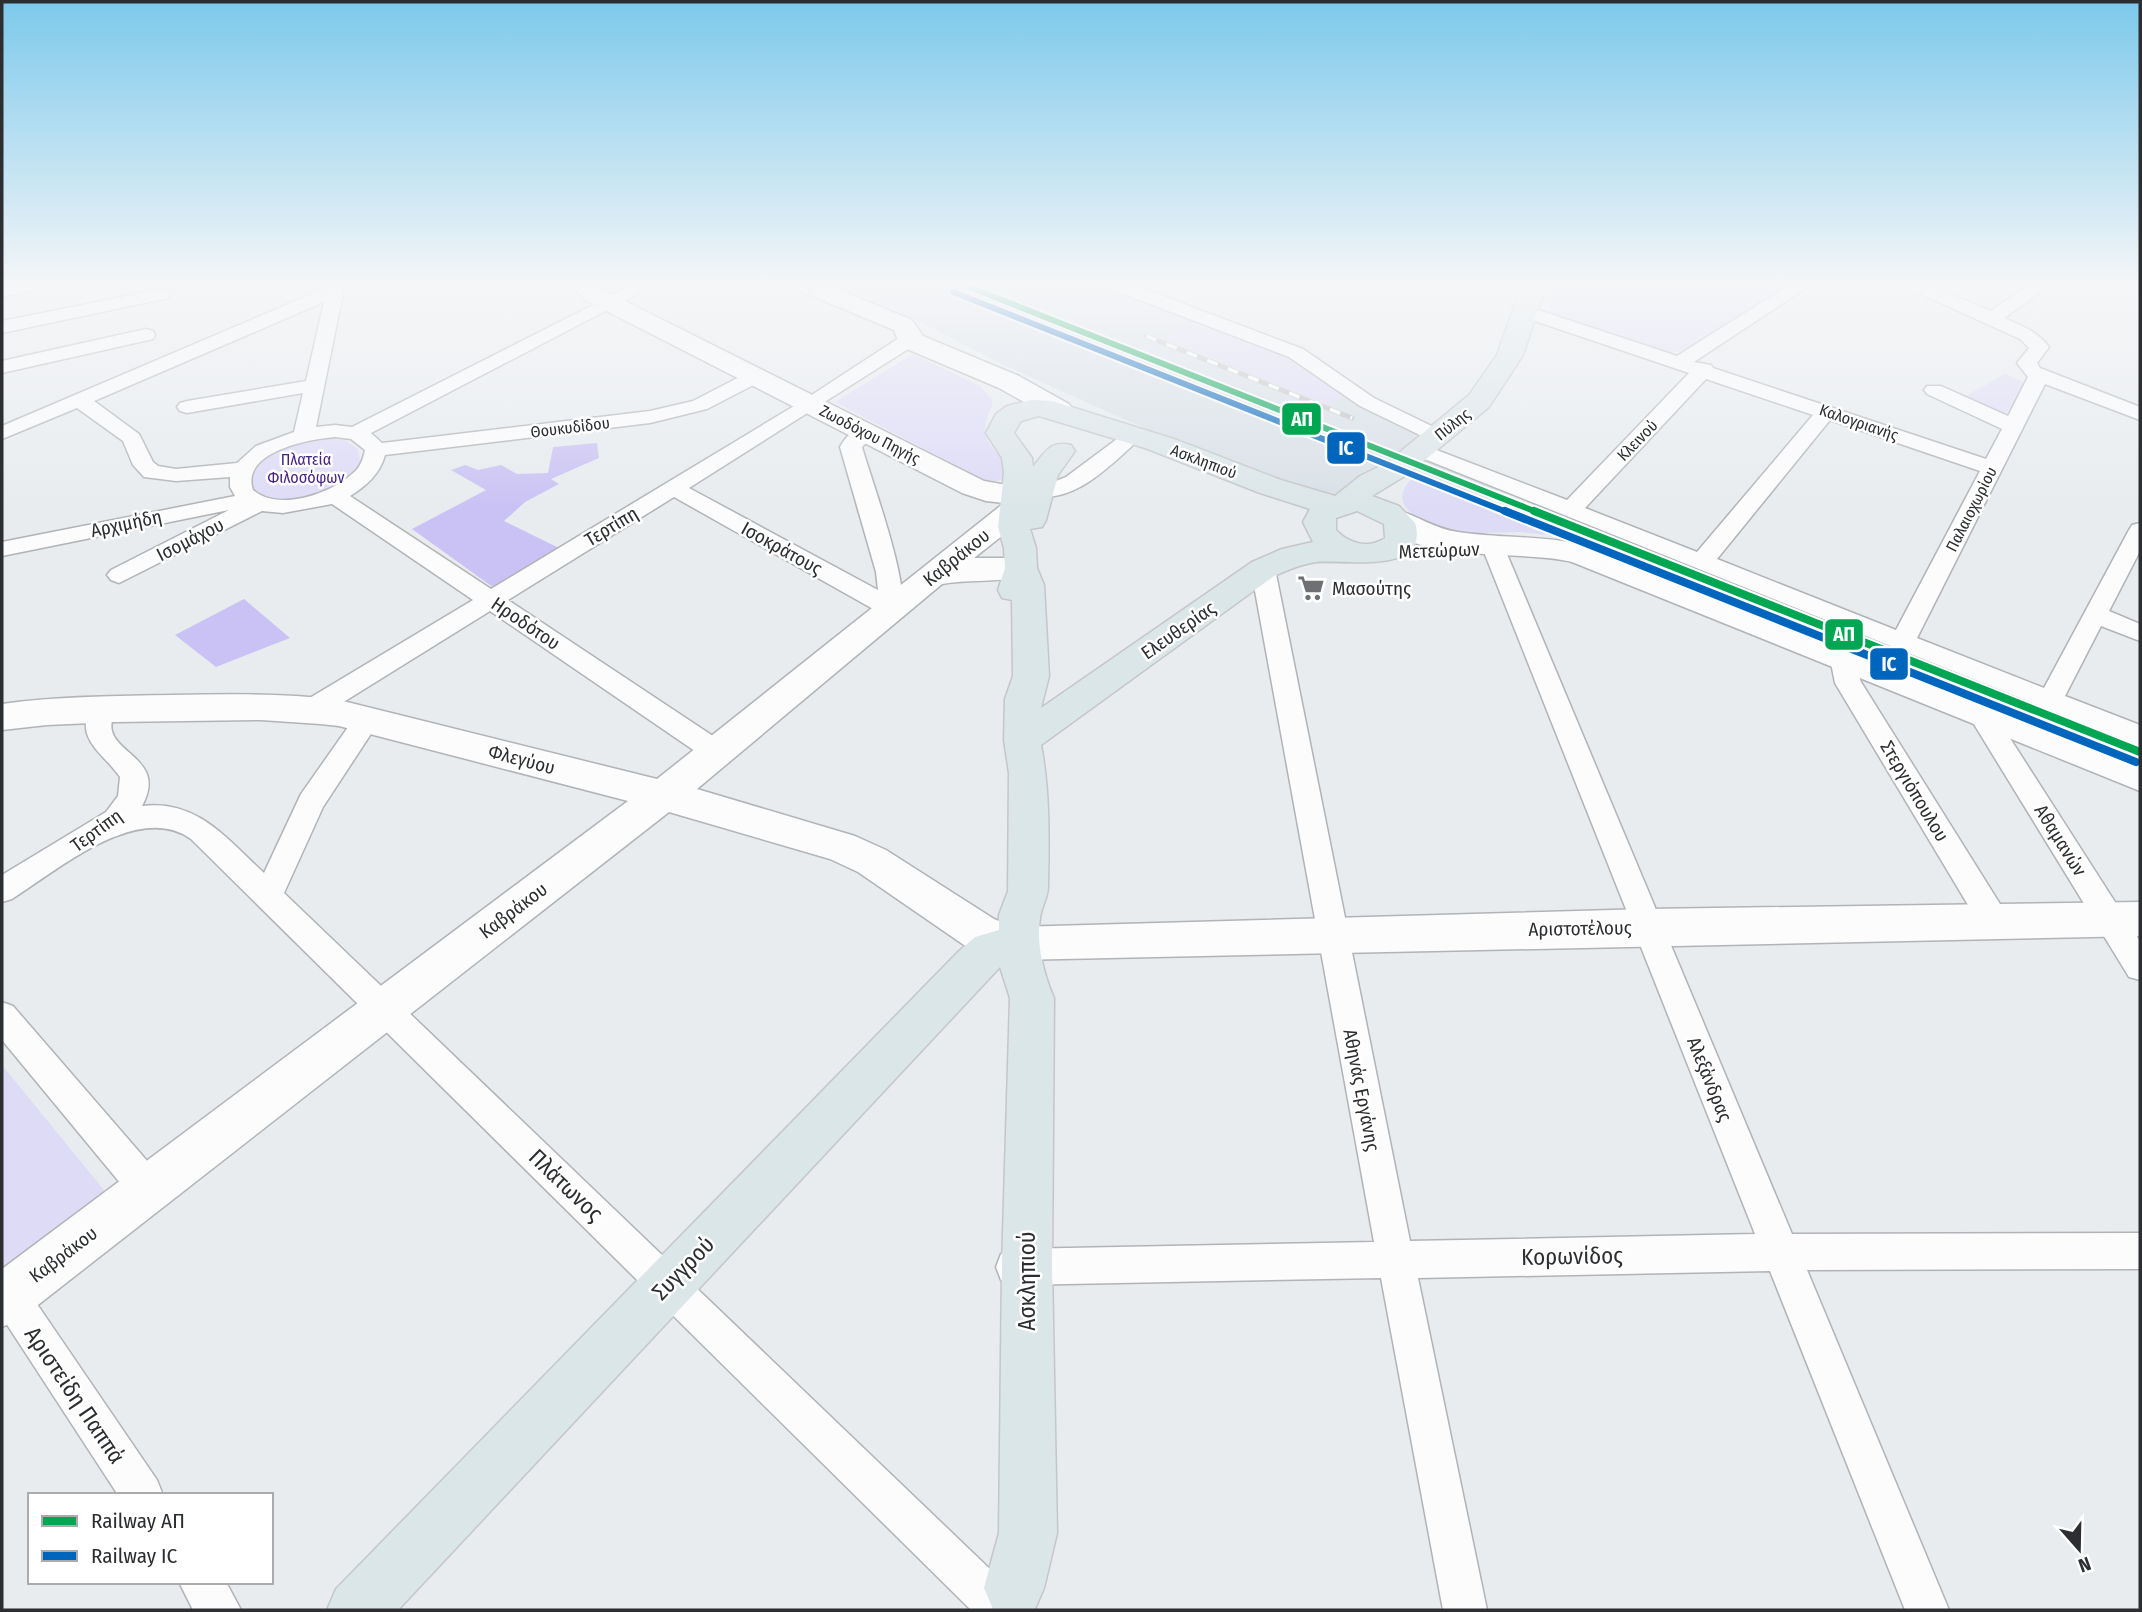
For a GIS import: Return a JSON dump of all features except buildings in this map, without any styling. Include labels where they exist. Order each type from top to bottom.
[{"type":"main road","name":"Πύλης","points":[[1418,452],[1468,412],[1496,379],[1508,357]]},
{"type":"main road","name":"Ασκληπιού","points":[[1318,530],[1310,519],[1289,506],[1152,451],[1124,443],[1098,443],[1035,454],[1009,433],[1030,409],[1065,413],[1161,444],[1300,497],[1340,504]]},
{"type":"main road","points":[[1024,498],[1048,464],[1080,435],[1081,428],[1065,413]]},
{"type":"main road","points":[[1009,433],[1030,529],[1020,558],[1028,585],[1031,676],[1023,699],[1022,740],[1028,773],[1028,891],[1018,944]]},
{"type":"main road","points":[[1346,551],[1327,542],[1318,530],[1321,515],[1418,452]]},
{"type":"main road","points":[[1385,551],[1401,538],[1401,529],[1393,517],[1388,492],[1418,452]]},
{"type":"main road","points":[[1340,504],[1368,504],[1393,517]]},
{"type":"main road","name":"Ελευθερίας","points":[[1022,740],[1263,569],[1290,556],[1307,552],[1346,551],[1366,555],[1385,551]]},
{"type":"main road","name":"Ασκληπιού","points":[[1010,1603],[1028,1533],[1016,1267],[1032,998],[1018,944]]},
{"type":"main road","name":"Συγγρού","points":[[357,1610],[973,965],[990,950],[1018,944]]},
{"type":"street","points":[[2,367],[46,357]]},
{"type":"street","points":[[137,357],[148,370]]},
{"type":"street","points":[[2,433],[178,357]]},
{"type":"street","points":[[304,435],[321,357]]},
{"type":"street","points":[[356,433],[505,357]]},
{"type":"street","name":"Ζωοδόχου Πηγής","points":[[719,357],[973,487],[986,492],[1024,498]]},
{"type":"street","name":"Τερτίπη","points":[[312,709],[811,404],[883,357]]},
{"type":"street","points":[[948,357],[1009,382],[1065,413]]},
{"type":"street","points":[[1302,357],[1367,402],[1418,452],[2140,736]]},
{"type":"street","name":"Καλογριανής","points":[[1666,357],[1992,468]]},
{"type":"street","points":[[1681,362],[1688,357]]},
{"type":"street","points":[[2032,357],[2027,363],[2032,372],[2039,376],[2140,414]]},
{"type":"street","name":"Κλεινού","points":[[1569,511],[1704,369]]},
{"type":"street","points":[[979,371],[992,379],[1004,396],[1009,433]]},
{"type":"street","name":"Θουκυδίδου","points":[[376,450],[650,417],[700,405],[756,376]]},
{"type":"street","name":"Παλαιοχωρίου","points":[[1903,641],[2039,376]]},
{"type":"street","points":[[187,407],[315,385]]},
{"type":"street","points":[[1934,390],[2013,426]]},
{"type":"street","points":[[79,400],[126,433],[144,464],[157,474],[245,469]]},
{"type":"street","points":[[1698,561],[1708,555],[1827,411]]},
{"type":"street","points":[[256,501],[241,489],[240,482],[245,469],[268,448],[304,435],[335,431],[356,433],[371,442],[376,450]]},
{"type":"street","points":[[867,432],[854,440],[851,447],[888,572],[891,608]]},
{"type":"street","points":[[1024,498],[1075,483],[1124,443]]},
{"type":"street","name":"Αρχιμήδη","points":[[2,549],[256,501],[304,504],[334,495],[363,478],[371,468],[376,450]]},
{"type":"street","name":"Ισοκράτους","points":[[673,488],[891,608]]},
{"type":"street","name":"Ηροδότου","points":[[334,495],[718,752]]},
{"type":"street","name":"Καβράκου","points":[[5,1298],[718,752],[891,608],[936,575],[1024,498]]},
{"type":"street","name":"Ισομάχου","points":[[119,575],[256,501]]},
{"type":"street","name":"Μετεώρων","points":[[1393,517],[1427,536],[1467,545],[1550,548],[1590,557],[2140,778]]},
{"type":"street","points":[[2049,700],[2097,615],[2140,530]]},
{"type":"street","name":"Μετεώρων","points":[[1385,551],[1447,553],[1493,547]]},
{"type":"street","name":"Αλεξάνδρας","points":[[1493,547],[1927,1610]]},
{"type":"street","points":[[936,575],[1020,558]]},
{"type":"street","name":"Αθηνάς Εργάνης","points":[[1263,569],[1331,934],[1465,1610]]},
{"type":"street","points":[[2097,615],[2140,633]]},
{"type":"street","name":"Στεργιόπουλου","points":[[1843,659],[1849,683],[1994,921]]},
{"type":"street","name":"Τερτίπη","points":[[2,890],[106,827],[129,806],[135,782],[132,770],[98,735],[96,725],[102,709]]},
{"type":"street","name":"Φλεγύου","points":[[2,717],[51,710],[312,709],[367,720],[740,816],[858,854],[969,927],[1018,944]]},
{"type":"street","name":"Αθαμανών","points":[[1981,714],[2125,919],[2140,967]]},
{"type":"street","points":[[268,896],[307,810],[367,720]]},
{"type":"street","name":"Πλάτωνος","points":[[106,827],[153,816],[180,817],[201,831],[668,1284],[1010,1603]]},
{"type":"street","name":"Αριστοτέλους","points":[[1018,944],[1331,934],[2125,919]]},
{"type":"street","points":[[2,1016],[148,1189]]},
{"type":"street","name":"Κορωνίδος","points":[[1016,1267],[1781,1252],[2140,1251]]},
{"type":"street","name":"Αριστείδη Παππά","points":[[5,1298],[141,1493]]},
{"type":"street","points":[[201,1584],[219,1610]]},
{"type":"shaded area","points":[[988,357],[1295,357],[1415,430],[1419,438],[1407,448],[1500,488],[1488,501],[1391,462],[1342,496],[1327,496],[1231,465]]},
{"type":"shaded area","points":[[597,443],[599,458],[551,479],[559,484],[525,502],[504,521],[559,548],[494,588],[412,529],[486,490],[451,470],[465,465],[478,470],[501,465],[517,474],[548,473],[553,447]]},
{"type":"shaded area","points":[[244,599],[290,638],[216,667],[175,635]]},
{"type":"green space","points":[[908,357],[920,357],[980,386],[992,400],[985,433],[1002,460],[1004,479],[986,481],[835,402]]},
{"type":"green space","points":[[1211,357],[1291,357],[1298,360],[1348,394],[1328,404]]},
{"type":"green space","points":[[2005,374],[2026,383],[2004,417],[1962,398]]},
{"type":"green space","name":"Πλατεία Φιλοσόφων","points":[[320,438],[344,440],[358,449],[360,463],[352,474],[327,491],[296,499],[266,496],[254,490],[250,477],[263,460],[280,450]]},
{"type":"green space","points":[[1414,476],[1562,537],[1519,532],[1459,532],[1430,526],[1418,519],[1404,504],[1402,495]]},
{"type":"green space","points":[[2,1065],[108,1195],[2,1273]]},
{"type":"railway","points":[[1199,357],[1352,418]]},
{"type":"rail line","name":"IC","points":[[1117,357],[2136,762]]},
{"type":"rail line","name":"ΑΠ","points":[[1146,357],[2140,752]]},
{"type":"place","name":"Μασούτης","points":[[1311,588]]}]
